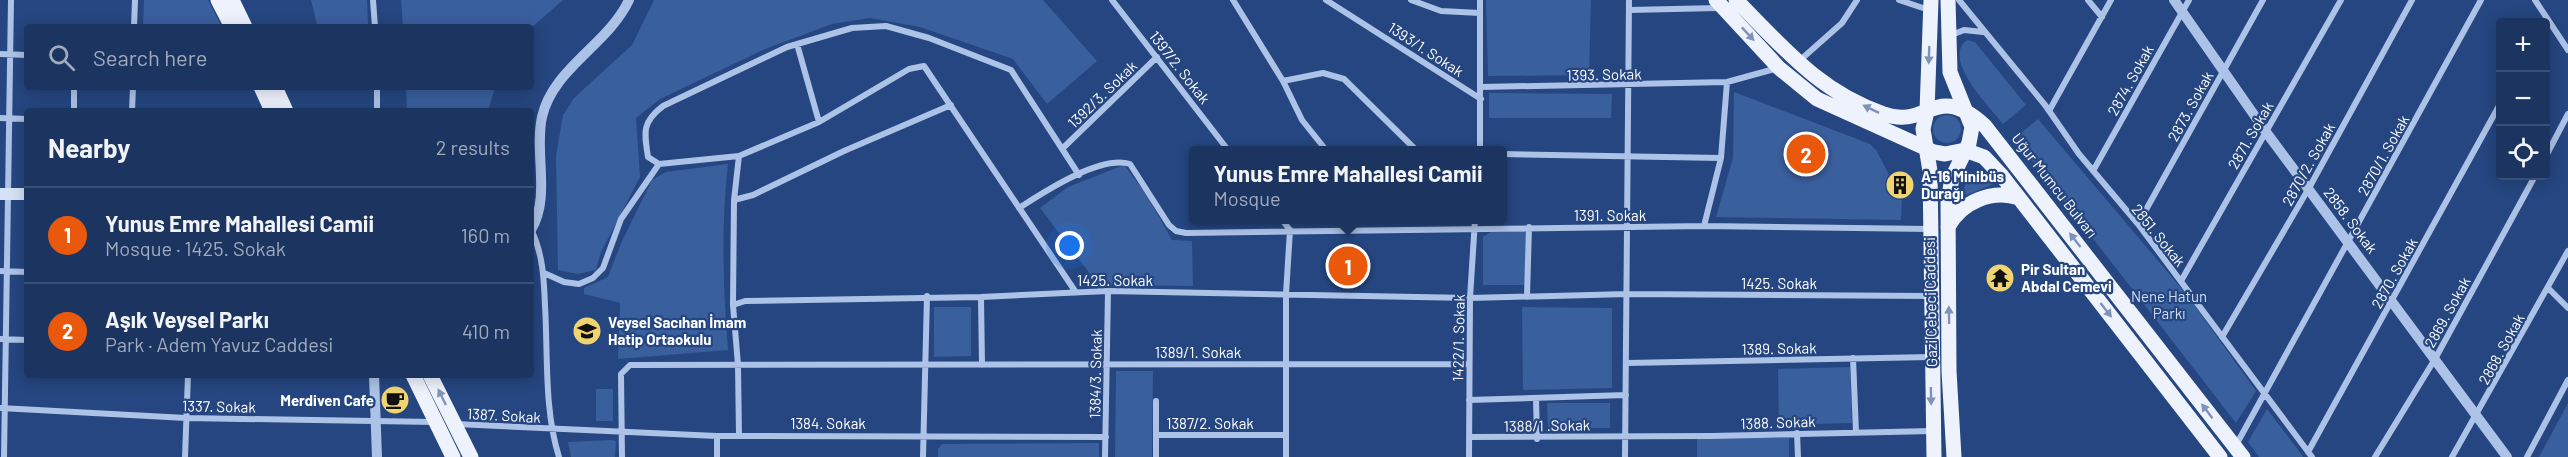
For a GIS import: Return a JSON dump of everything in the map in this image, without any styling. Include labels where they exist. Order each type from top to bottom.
[{"type":"main road","points":[[218,0],[230,24]]},
{"type":"main road","points":[[232,0],[244,24]]},
{"type":"main road","points":[[1948,0],[1947,37],[1950,72],[1972,134],[1965,150]]},
{"type":"main road","points":[[1725,3],[1826,86],[1883,114],[1909,117],[1947,105],[1966,112]]},
{"type":"main road","points":[[1725,3],[1779,68],[1817,99],[1928,149],[1945,154],[1965,150],[1984,158],[2019,198],[2220,457]]},
{"type":"main road","points":[[1928,149],[1923,129],[1927,111],[1931,5]]},
{"type":"main road","points":[[1779,68],[1798,62]]},
{"type":"main road","points":[[262,90],[271,108]]},
{"type":"main road","points":[[276,90],[285,108]]},
{"type":"main road","name":"Uğur Mumcu Bulvarı","points":[[1966,112],[1986,126],[2006,150],[2239,452]]},
{"type":"main road","name":"Gazi Cebeci Caddesi","points":[[1928,149],[1934,457]]},
{"type":"main road","name":"Gazi Cebeci Caddesi","points":[[1954,457],[1950,419],[1947,228],[1949,188],[1965,150]]},
{"type":"main road","points":[[4,194],[24,194]]},
{"type":"main road","points":[[1947,228],[1960,210],[1981,199],[2000,194],[2019,198]]},
{"type":"main road","points":[[415,378],[438,422],[453,457]]},
{"type":"main road","points":[[432,378],[471,457]]},
{"type":"street","points":[[4,457],[2,408],[4,194],[10,118],[11,0]]},
{"type":"street","points":[[134,24],[135,0]]},
{"type":"street","points":[[373,0],[375,24]]},
{"type":"street","points":[[534,225],[541,202],[542,118],[549,96],[572,67],[608,34],[629,0]]},
{"type":"street","name":"1397/2. Sokak","points":[[1112,0],[1225,146]]},
{"type":"street","points":[[1233,0],[1284,81],[1302,120],[1323,146]]},
{"type":"street","name":"1393/1. Sokak","points":[[1326,0],[1481,99]]},
{"type":"street","points":[[1411,0],[1441,11],[1480,13]]},
{"type":"street","points":[[1480,0],[1480,146]]},
{"type":"street","points":[[1625,457],[1629,227],[1627,156],[1629,0]]},
{"type":"street","points":[[1798,62],[1842,23],[1857,0]]},
{"type":"street","points":[[1899,0],[1931,5]]},
{"type":"street","name":"2851. Sokak","points":[[1959,0],[2049,111],[2093,171],[2138,224],[2310,455]]},
{"type":"street","points":[[2088,0],[2102,17]]},
{"type":"street","points":[[2049,111],[2111,0]]},
{"type":"street","name":"2858. Sokak","points":[[2174,0],[2266,132],[2350,241],[2507,457]]},
{"type":"street","name":"2874. Sokak","points":[[2093,171],[2189,0]]},
{"type":"street","name":"2873. Sokak","points":[[2138,224],[2263,0]]},
{"type":"street","name":"2871. Sokak","points":[[2181,282],[2341,0]]},
{"type":"street","name":"2870/2. Sokak","points":[[2222,337],[2309,188],[2412,0]]},
{"type":"street","name":"2870/1. Sokak","points":[[2239,452],[2265,395],[2481,0]]},
{"type":"street","points":[[2535,0],[2544,18]]},
{"type":"street","points":[[1629,10],[1725,3]]},
{"type":"street","points":[[2550,26],[2568,50]]},
{"type":"street","points":[[1019,208],[1055,185],[1079,175],[1011,70],[928,38],[886,27],[852,28],[797,44],[680,97],[648,117],[645,128],[648,157],[659,164],[739,156],[819,122],[897,74],[917,66],[924,66],[951,105],[1019,208],[1075,291]]},
{"type":"street","points":[[1947,37],[1964,30],[1983,32]]},
{"type":"street","points":[[797,44],[819,122]]},
{"type":"street","points":[[0,54],[24,55]]},
{"type":"street","name":"1392/3. Sokak","points":[[1063,148],[1157,57]]},
{"type":"street","name":"1393. Sokak","points":[[1481,87],[1628,86],[1727,82],[1779,68]]},
{"type":"street","points":[[1284,81],[1323,73],[1344,79],[1412,146]]},
{"type":"street","points":[[1704,226],[1721,158],[1727,82]]},
{"type":"street","points":[[74,90],[74,108]]},
{"type":"street","points":[[132,108],[133,90]]},
{"type":"street","points":[[377,90],[377,108]]},
{"type":"street","points":[[734,200],[753,195],[844,151],[951,105]]},
{"type":"street","name":"2870. Sokak","points":[[2310,455],[2496,111]]},
{"type":"street","points":[[2550,148],[2568,114]]},
{"type":"street","points":[[0,118],[24,119]]},
{"type":"street","points":[[1507,154],[1721,158]]},
{"type":"street","points":[[739,156],[734,200],[733,305],[738,365],[739,436]]},
{"type":"street","name":"1391. Sokak","points":[[1079,175],[1119,160],[1130,164],[1176,231],[1290,230],[1449,224]]},
{"type":"street","points":[[544,273],[564,282],[579,284],[593,278],[603,268],[621,219],[659,164]]},
{"type":"street","name":"2869. Sokak","points":[[2375,457],[2435,359],[2533,180]]},
{"type":"street","points":[[1286,224],[1290,230],[1286,294],[1286,457]]},
{"type":"street","name":"1422/1. Sokak","points":[[1469,457],[1470,298],[1475,224]]},
{"type":"street","name":"1391. Sokak","points":[[1488,224],[1529,227],[1704,226],[1931,229]]},
{"type":"street","points":[[1527,296],[1529,227]]},
{"type":"street","points":[[534,236],[538,243],[544,273],[551,429],[559,457]]},
{"type":"street","name":"2868. Sokak","points":[[2452,457],[2568,251]]},
{"type":"street","points":[[4,272],[24,272]]},
{"type":"street","points":[[2548,288],[2568,309]]},
{"type":"street","name":"1425. Sokak","points":[[733,305],[745,301],[927,296],[981,297],[1075,291],[1470,298],[1628,294],[1930,296]]},
{"type":"street","name":"1384/3. Sokak","points":[[1105,457],[1108,291]]},
{"type":"street","points":[[923,457],[927,296]]},
{"type":"street","points":[[981,297],[982,365]]},
{"type":"street","points":[[3,339],[24,339]]},
{"type":"street","name":"1389. Sokak","points":[[1627,363],[1931,357]]},
{"type":"street","points":[[1853,358],[1856,432]]},
{"type":"street","name":"1389/1. Sokak","points":[[622,432],[621,374],[630,365],[1470,364]]},
{"type":"street","points":[[185,457],[188,378]]},
{"type":"street","points":[[374,378],[377,457]]},
{"type":"street","points":[[2527,457],[2568,380]]},
{"type":"street","points":[[1469,400],[1626,395]]},
{"type":"street","points":[[1536,398],[1537,439]]},
{"type":"street","points":[[1156,401],[1156,435]]},
{"type":"street","name":"1337. Sokak","points":[[2,408],[186,418],[438,422]]},
{"type":"street","name":"1387. Sokak","points":[[455,424],[551,429]]},
{"type":"street","name":"1384. Sokak","points":[[551,429],[717,436],[1106,437]]},
{"type":"street","name":"1388. Sokak","points":[[1626,435],[1711,436],[1932,431]]},
{"type":"street","points":[[622,432],[622,457]]},
{"type":"street","points":[[1797,433],[1798,457]]},
{"type":"street","name":"1387/2. Sokak","points":[[1156,457],[1156,435],[1286,435]]},
{"type":"street","name":"1388/1 .Sokak","points":[[1469,437],[1537,439],[1626,435]]},
{"type":"street","points":[[717,436],[717,457]]},
{"type":"green space","points":[[144,0],[208,0],[220,24],[143,24]]},
{"type":"green space","points":[[311,0],[367,0],[368,24],[317,24]]},
{"type":"green space","points":[[401,0],[563,0],[534,25],[403,24]]},
{"type":"green space","points":[[654,0],[1043,0],[1097,61],[1047,104],[1013,59],[920,27],[870,18],[832,24],[765,49],[660,99],[636,118],[640,177],[601,252],[596,270],[578,274],[558,270],[556,156],[563,115],[574,98],[632,45]]},
{"type":"green space","points":[[1486,0],[1591,0],[1589,75],[1488,76]]},
{"type":"green space","points":[[1967,40],[1975,42],[2026,105],[2003,124],[1970,83],[1964,70],[1960,59],[1961,48]]},
{"type":"green space","points":[[406,90],[494,90],[489,108],[407,108]]},
{"type":"green space","points":[[1734,92],[1870,144],[1876,150],[1902,199],[1901,220],[1716,217],[1733,158]]},
{"type":"green space","points":[[1489,93],[1612,94],[1611,118],[1489,118]]},
{"type":"green space","points":[[1947,115],[1957,119],[1961,129],[1957,139],[1947,143],[1937,139],[1933,129],[1937,119]]},
{"type":"green space","name":"Nene Hatun Parkı","points":[[2038,119],[2187,295],[2256,391],[2236,423],[2015,138]]},
{"type":"green space","points":[[728,164],[724,210],[724,257],[728,350],[618,359],[620,303],[584,294],[584,288],[608,277],[621,243],[652,180],[666,172]]},
{"type":"green space","points":[[1124,165],[1146,194],[1172,240],[1192,241],[1193,286],[1111,285],[1100,282],[1091,275],[1040,208],[1068,187]]},
{"type":"green space","points":[[1977,169],[1994,184],[1962,197],[1966,182]]},
{"type":"green space","points":[[1491,232],[1527,232],[1527,285],[1483,285],[1483,237]]},
{"type":"green space","points":[[934,307],[971,307],[971,356],[934,357]]},
{"type":"green space","points":[[1522,307],[1612,308],[1612,388],[1523,390]]},
{"type":"green space","points":[[1850,367],[1852,423],[1779,425],[1778,369]]},
{"type":"green space","points":[[1116,371],[1153,371],[1152,457],[1115,457]]},
{"type":"green space","points":[[596,389],[613,389],[613,421],[596,421]]},
{"type":"green space","points":[[1547,403],[1610,403],[1610,428],[1548,428]]},
{"type":"green space","points":[[2568,403],[2568,457],[2539,457]]},
{"type":"green space","points":[[2267,409],[2303,457],[2259,457],[2248,442]]},
{"type":"green space","points":[[1697,438],[1789,438],[1789,457],[1697,457]]},
{"type":"green space","points":[[616,441],[615,457],[571,457],[568,442]]},
{"type":"green space","points":[[1099,443],[1099,457],[938,457],[938,449],[942,444]]},
{"type":"place","name":"Aşık Veysel Parkı","points":[[1806,154]]},
{"type":"place","name":"A-16 Minibüs Durağı","points":[[1900,185]]},
{"type":"place","name":"Yunus Emre Mahallesi Camii","points":[[1348,266]]},
{"type":"place","name":"Pir Sultan Abdal Cemevi","points":[[2000,278]]},
{"type":"place","name":"Veysel Sacıhan İmam Hatip Ortaokulu","points":[[587,331]]},
{"type":"place","name":"Merdiven Cafe","points":[[395,400]]}]
